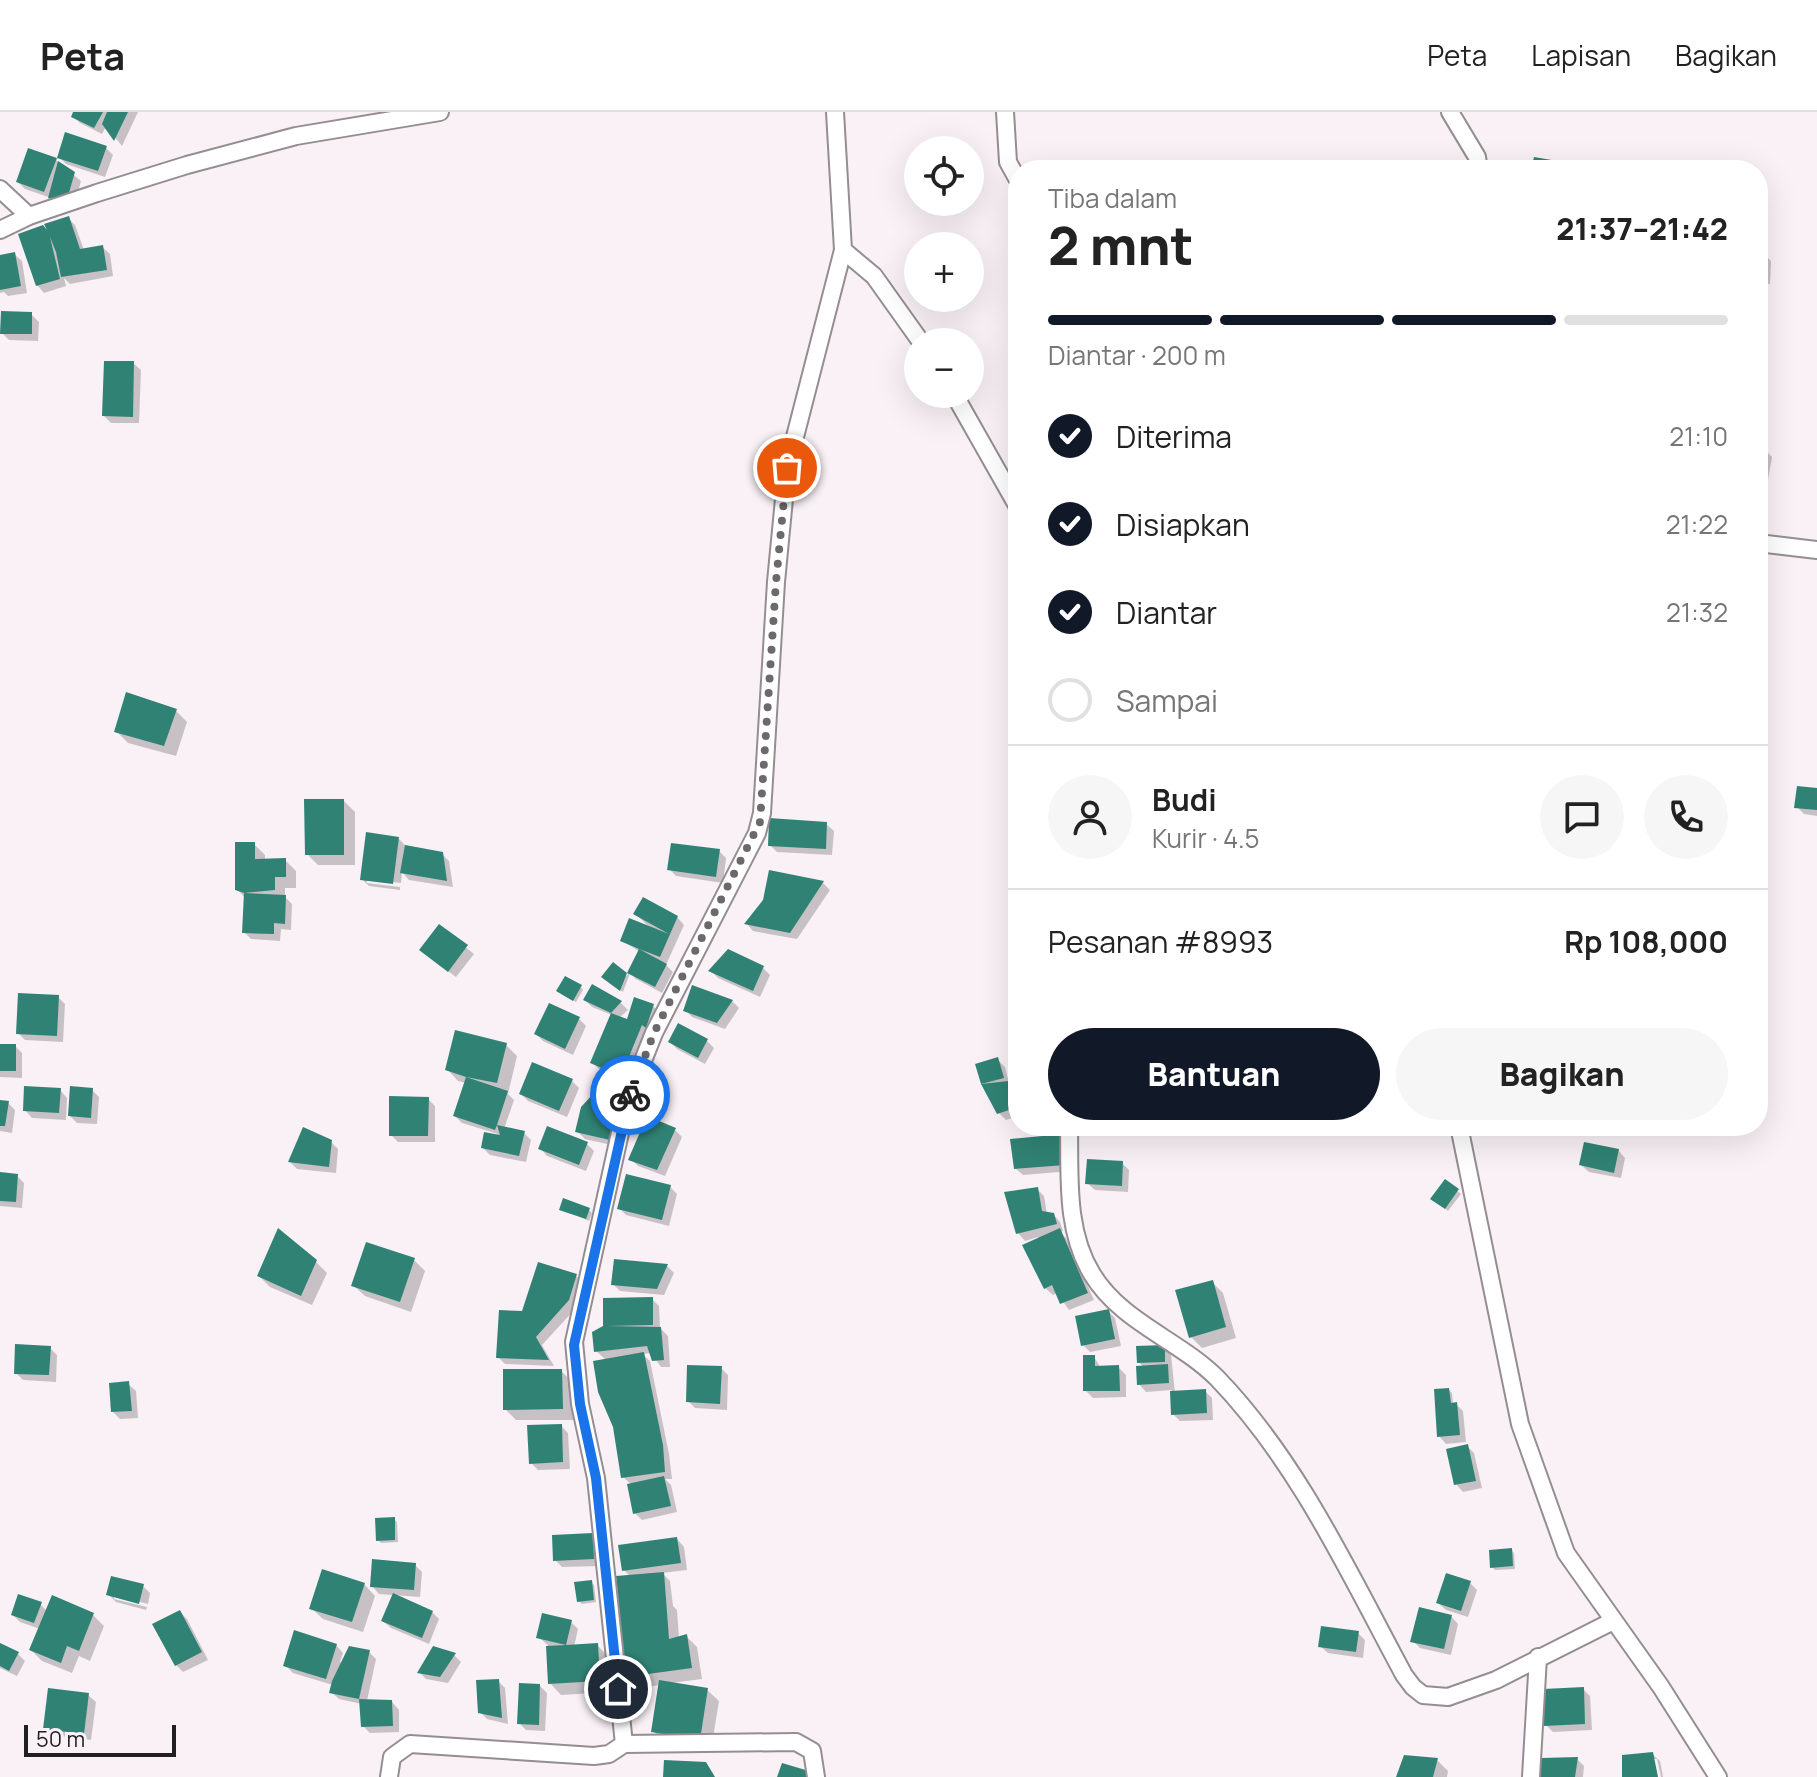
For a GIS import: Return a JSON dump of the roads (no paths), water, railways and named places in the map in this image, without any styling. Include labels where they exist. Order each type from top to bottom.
[{"type":"street","points":[[0,230],[29,216],[187,165],[296,136],[440,112]]},
{"type":"street","points":[[624,1744],[596,1478],[580,1404],[574,1342],[627,1101],[654,1033],[760,822],[787,468],[843,250],[835,112]]},
{"type":"street","points":[[1005,112],[1008,162]]},
{"type":"street","points":[[1450,112],[1477,160]]},
{"type":"street","points":[[0,189],[29,216]]},
{"type":"street","points":[[843,250],[874,276],[911,328]]},
{"type":"street","points":[[962,408],[1008,489]]},
{"type":"street","points":[[1768,544],[1817,550]]},
{"type":"street","points":[[1069,1136],[1073,1218],[1083,1255],[1092,1274],[1119,1305],[1217,1378],[1273,1448],[1326,1531],[1413,1687],[1423,1695],[1448,1697],[1496,1680],[1613,1621]]},
{"type":"street","points":[[1461,1136],[1520,1424],[1566,1553],[1661,1687],[1718,1777]]},
{"type":"street","points":[[1531,1777],[1538,1657]]},
{"type":"street","points":[[389,1777],[392,1757],[410,1744],[594,1756],[609,1754],[624,1744],[798,1743],[812,1751],[816,1777]]}]
